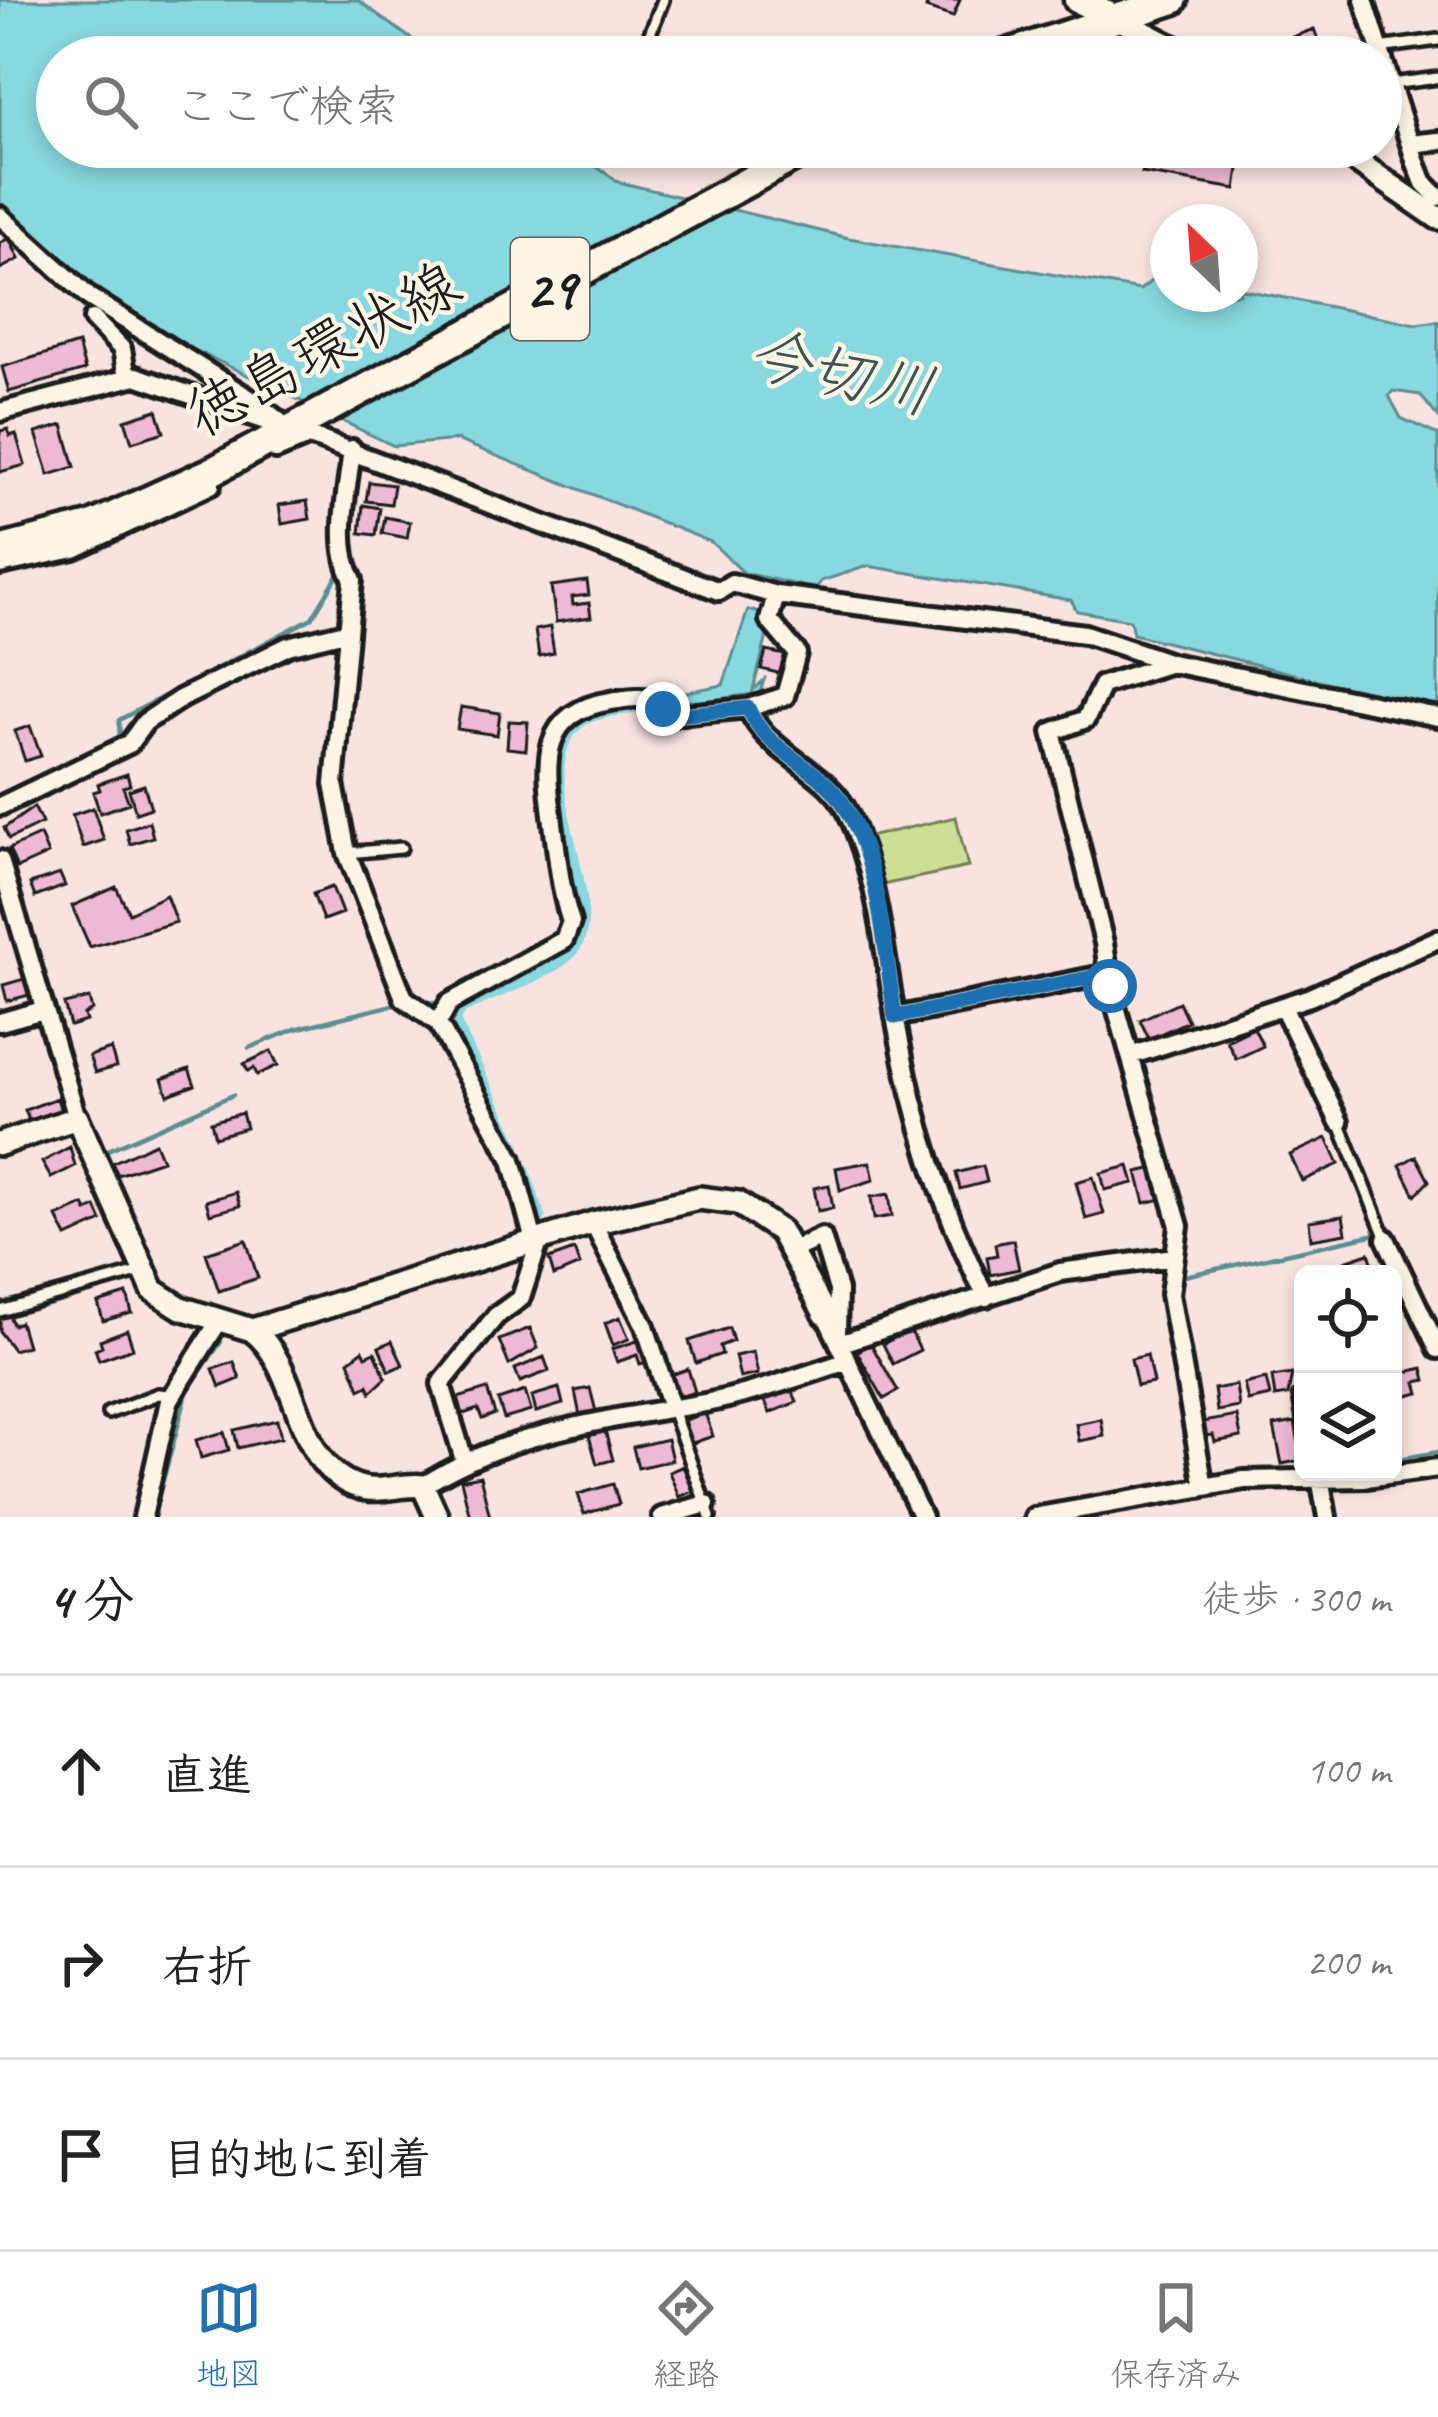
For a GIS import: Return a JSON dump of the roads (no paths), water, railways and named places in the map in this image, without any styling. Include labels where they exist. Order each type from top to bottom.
[{"type":"main road","points":[[1077,0],[1122,10]]},
{"type":"main road","points":[[1053,36],[1122,10],[1173,0]]},
{"type":"main road","name":"徳島環状線","points":[[0,550],[92,526],[290,430],[774,168]]},
{"type":"street","points":[[1364,0],[1375,36]]},
{"type":"street","points":[[1122,10],[1161,36]]},
{"type":"street","points":[[1402,120],[1424,183],[1438,196]]},
{"type":"street","points":[[1410,144],[1438,141]]},
{"type":"street","points":[[1366,168],[1438,218]]},
{"type":"street","points":[[0,216],[89,298],[255,402],[290,430]]},
{"type":"street","points":[[93,319],[122,349],[127,379]]},
{"type":"street","points":[[0,412],[127,379],[178,387],[290,430]]},
{"type":"street","points":[[0,565],[74,548],[177,504],[259,457],[310,436],[719,590],[732,584],[776,595],[1085,634],[1172,663],[1438,717]]},
{"type":"street","points":[[352,449],[343,542],[344,562],[353,580],[334,784],[347,853],[406,1002],[443,1012],[564,940],[571,922],[547,771],[553,735],[576,710],[642,696],[660,704],[667,716],[748,708],[785,696],[797,653],[769,620],[776,595]]},
{"type":"street","points":[[0,806],[129,744],[145,722],[180,699],[288,646],[345,632]]},
{"type":"street","points":[[1172,663],[1102,685],[1086,719],[1052,732],[1108,974],[1179,1226],[1170,1294],[1204,1487]]},
{"type":"street","points":[[748,708],[764,737],[838,796],[849,814],[877,897],[895,1017],[934,1179],[986,1297]]},
{"type":"street","points":[[0,860],[77,1118],[142,1271],[158,1296],[252,1330],[593,1223],[679,1200],[721,1198],[754,1210],[793,1250],[922,1517]]},
{"type":"street","points":[[1130,1057],[1283,1006],[1438,939]]},
{"type":"street","points":[[895,1017],[1108,974]]},
{"type":"street","points":[[1283,1006],[1339,1122]]},
{"type":"street","points":[[0,1022],[43,1010]]},
{"type":"street","points":[[443,1012],[512,1160],[537,1240],[520,1298],[496,1316],[441,1384],[464,1460]]},
{"type":"street","points":[[0,1144],[77,1118]]},
{"type":"street","points":[[593,1223],[646,1326],[671,1407]]},
{"type":"street","points":[[793,1250],[822,1237],[838,1290],[841,1348]]},
{"type":"street","points":[[1386,1239],[1438,1349]]},
{"type":"street","points":[[252,1330],[279,1361],[310,1438],[332,1471],[361,1488],[423,1486],[464,1460],[553,1430],[707,1403],[841,1348],[1060,1272],[1174,1257]]},
{"type":"street","points":[[143,1517],[172,1395],[219,1321]]},
{"type":"street","points":[[1402,1470],[1438,1468]]},
{"type":"street","points":[[1034,1517],[1204,1487],[1294,1478]]},
{"type":"street","points":[[1316,1481],[1327,1517]]},
{"type":"street","points":[[423,1486],[437,1517]]},
{"type":"street","points":[[662,1517],[708,1511]]},
{"type":"lane","points":[[648,36],[663,0]]},
{"type":"lane","points":[[1402,45],[1438,40]]},
{"type":"lane","points":[[1402,82],[1438,78]]},
{"type":"lane","points":[[347,853],[401,848]]},
{"type":"lane","points":[[1339,1122],[1386,1239]]},
{"type":"lane","points":[[0,1312],[142,1271]]},
{"type":"lane","points":[[108,1413],[158,1394],[172,1395]]},
{"type":"lane","points":[[671,1407],[708,1511]]},
{"type":"water","name":"今切川","points":[[0,0],[358,0],[407,36],[36,36],[36,168],[598,168],[619,182],[849,238],[1140,290],[1150,282],[1150,312],[1258,312],[1258,293],[1416,324],[1438,321],[1438,417],[1420,395],[1393,391],[1389,396],[1401,418],[1438,435],[1438,710],[1133,634],[1130,620],[1077,611],[1071,600],[868,566],[821,581],[816,589],[744,573],[711,542],[457,440],[394,446],[137,322],[0,204]]},
{"type":"water","points":[[748,610],[761,613],[767,636],[753,690],[764,680],[760,693],[670,706],[664,696],[723,685]]},
{"type":"waterway","points":[[350,549],[358,469]]},
{"type":"waterway","points":[[120,741],[119,720],[312,618],[341,570]]},
{"type":"waterway","points":[[513,1147],[452,1020],[460,1007],[557,961],[579,933],[580,905],[557,769],[563,740],[589,715],[662,703]]},
{"type":"waterway","points":[[740,717],[764,744]]},
{"type":"waterway","points":[[848,833],[874,938]]},
{"type":"waterway","points":[[418,1000],[441,1004]]},
{"type":"waterway","points":[[249,1048],[295,1029],[401,1003]]},
{"type":"waterway","points":[[108,1150],[233,1095]]},
{"type":"waterway","points":[[919,1149],[930,1183]]},
{"type":"waterway","points":[[522,1169],[538,1217]]},
{"type":"waterway","points":[[1180,1277],[1376,1234]]},
{"type":"waterway","points":[[153,1517],[188,1389],[221,1342]]},
{"type":"waterway","points":[[1402,1458],[1438,1452]]}]
